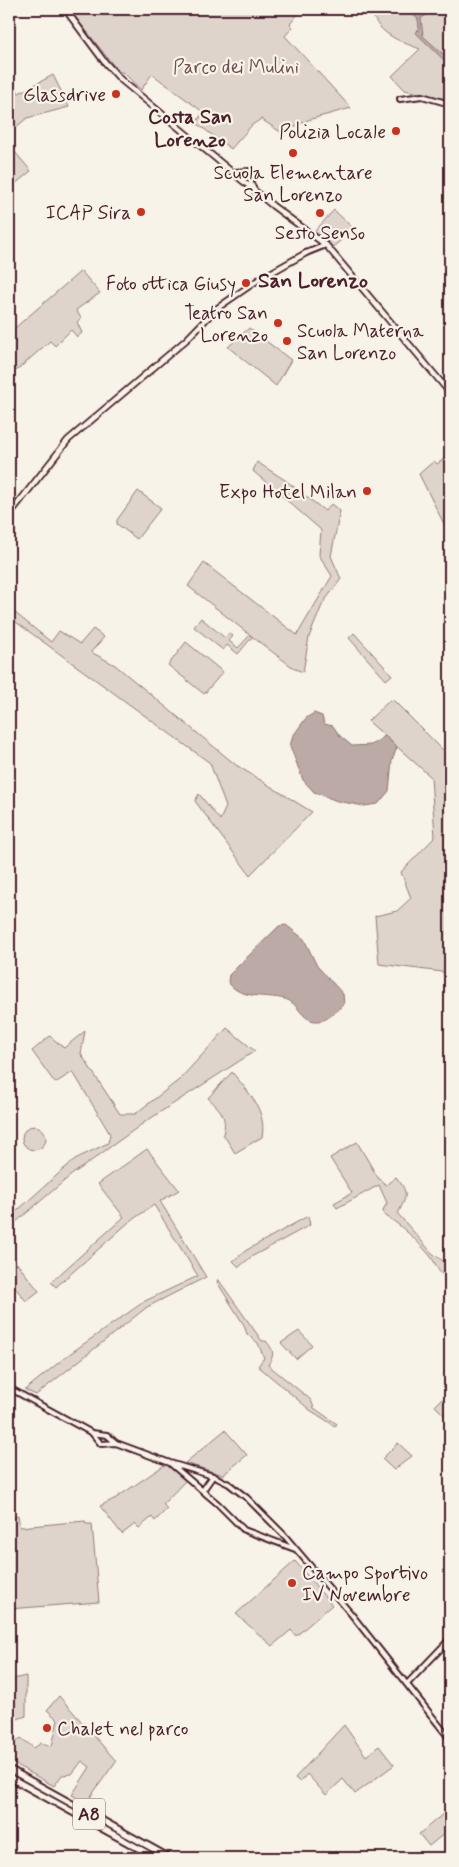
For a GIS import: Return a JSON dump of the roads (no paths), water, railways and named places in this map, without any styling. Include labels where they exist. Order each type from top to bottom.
[{"type":"highway","name":"A8","points":[[9,1769],[170,1858]]},
{"type":"highway","name":"A8","points":[[9,1777],[156,1858]]},
{"type":"main road","points":[[65,9],[120,79],[254,190],[326,245],[450,392]]},
{"type":"main road","points":[[9,515],[68,440],[186,340],[216,309],[264,276],[306,253]]},
{"type":"street","points":[[400,99],[422,96],[450,104]]},
{"type":"street","points":[[234,172],[245,173],[251,171]]},
{"type":"street","points":[[241,178],[245,178],[251,171]]},
{"type":"street","points":[[251,171],[251,182],[254,190]]},
{"type":"street","points":[[241,178],[245,173]]},
{"type":"street","points":[[306,253],[326,245]]},
{"type":"street","points":[[9,1388],[100,1437],[102,1444],[116,1443]]},
{"type":"street","points":[[100,1437],[105,1434],[116,1443],[170,1463],[213,1476],[229,1484],[247,1498],[284,1535],[352,1614],[450,1739]]},
{"type":"street","points":[[107,1444],[109,1437]]},
{"type":"street","points":[[170,1463],[203,1490],[244,1530],[297,1550]]},
{"type":"street","points":[[203,1490],[213,1476]]},
{"type":"street","points":[[280,1542],[284,1535]]},
{"type":"street","points":[[407,1684],[450,1639]]},
{"type":"place","name":"Glassdrive","points":[[116,94]]},
{"type":"place","name":"Polizia Locale","points":[[396,131]]},
{"type":"place","name":"Scuola Elementare San Lorenzo","points":[[293,153]]},
{"type":"place","name":"ICAP Sira","points":[[141,212]]},
{"type":"place","name":"Sesto Senso","points":[[320,213]]},
{"type":"place","name":"Foto ottica Giusy","points":[[246,283]]},
{"type":"place","name":"Teatro San Lorenzo","points":[[278,323]]},
{"type":"place","name":"Scuola Materna San Lorenzo","points":[[287,341]]},
{"type":"place","name":"Expo Hotel Milan","points":[[367,491]]},
{"type":"place","name":"Campo Sportivo IV Novembre","points":[[292,1583]]},
{"type":"place","name":"Chalet nel parco","points":[[47,1728]]},
{"type":"district","name":"Costa San Lorenzo","points":[[190,128]]},
{"type":"district","name":"San Lorenzo","points":[[313,280]]},
{"type":"park label","name":"Parco dei Mulini","points":[[236,66]]}]
